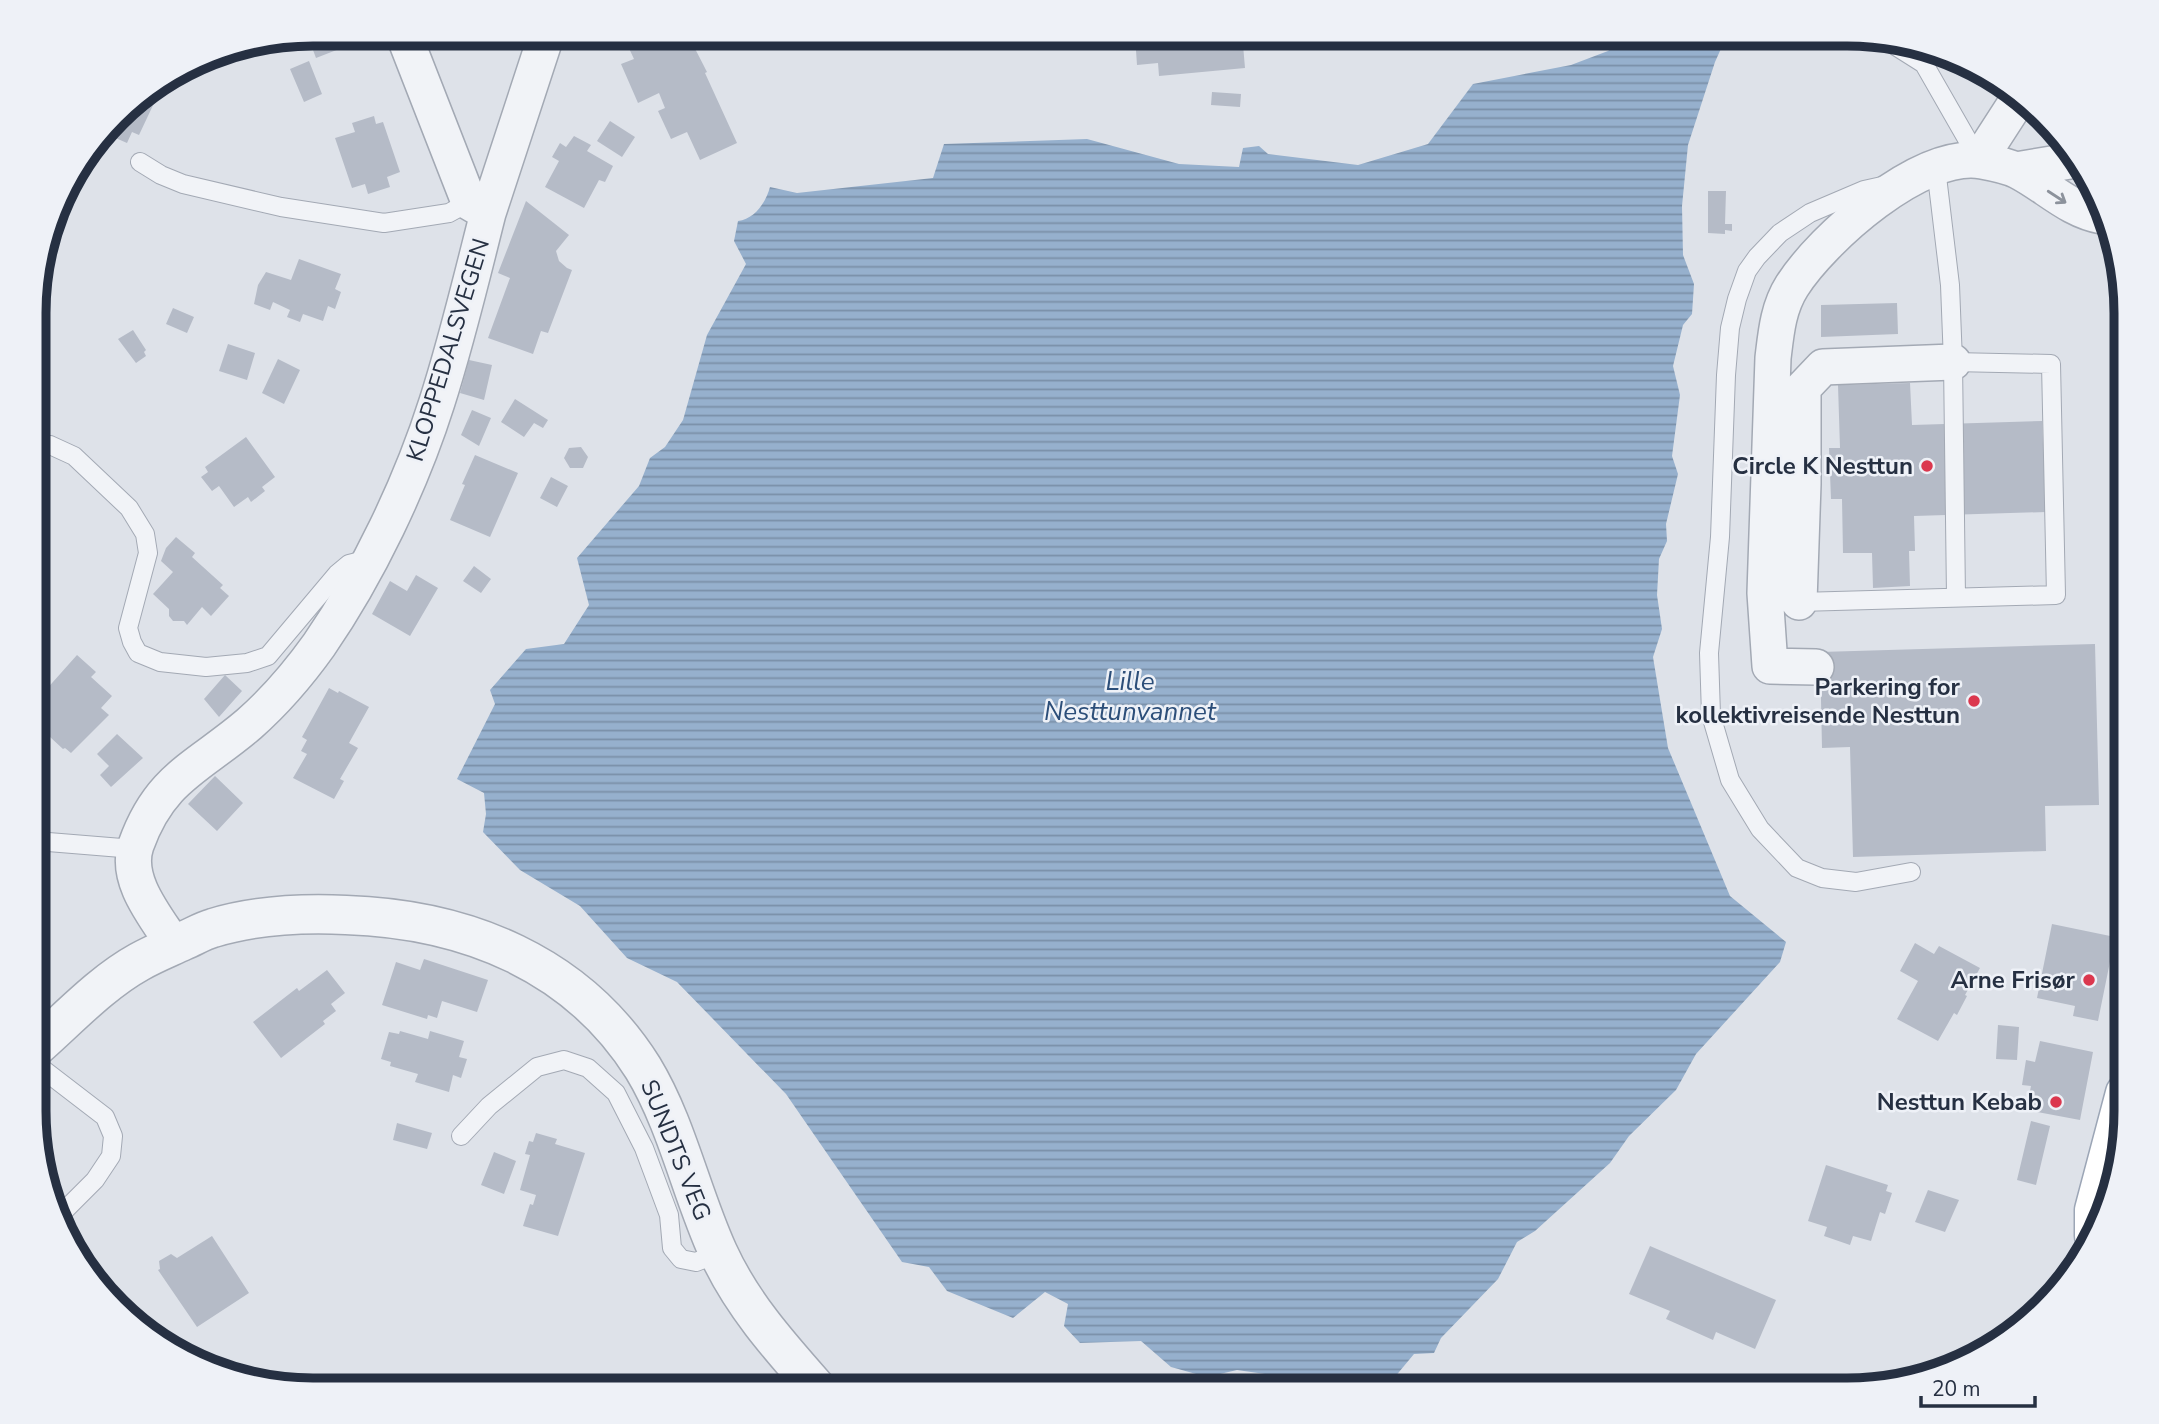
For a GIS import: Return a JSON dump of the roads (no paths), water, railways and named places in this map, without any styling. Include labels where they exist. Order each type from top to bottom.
[{"type":"main road","points":[[2094,1211],[2111,1146]]},
{"type":"street","name":"KLOPPEDALSVEGEN","points":[[174,946],[145,899],[134,874],[134,849],[147,818],[165,790],[248,724],[284,689],[319,645],[355,588],[414,466],[438,401],[479,207],[409,46]]},
{"type":"street","points":[[479,207],[542,46]]},
{"type":"street","points":[[1979,160],[2014,105]]},
{"type":"street","points":[[1799,601],[1773,358],[1778,320],[1791,288],[1811,260],[1863,211],[1921,174],[1958,162],[1979,160],[2016,170],[2078,210],[2095,214]]},
{"type":"street","points":[[2016,170],[2067,161]]},
{"type":"street","points":[[1816,667],[1770,666],[1765,593],[1804,388],[1823,367],[1953,362]]},
{"type":"street","name":"SUNDTS VEG","points":[[46,1038],[104,987],[138,962],[212,929],[261,918],[313,913],[420,922],[476,936],[530,961],[575,992],[614,1026],[644,1070],[665,1114],[719,1254],[745,1301],[780,1347],[808,1378]]},
{"type":"lane","points":[[1906,53],[1924,64],[1979,160]]},
{"type":"lane","name":"KLOPPEDALSVEGEN","points":[[140,162],[183,184],[281,207],[384,223],[479,207]]},
{"type":"lane","points":[[1912,872],[1856,881],[1822,878],[1797,867],[1778,849],[1760,829],[1730,780],[1711,715],[1709,653],[1720,537],[1730,328],[1747,271],[1780,233],[1810,213],[1864,190],[1921,174],[1950,285],[1956,597]]},
{"type":"lane","points":[[1799,601],[2056,595],[2051,364],[1953,362]]},
{"type":"lane","points":[[46,445],[74,456],[129,508],[145,534],[148,553],[128,628],[138,653],[160,662],[206,667],[247,663],[268,656],[337,574],[349,564],[369,559]]},
{"type":"lane","points":[[46,842],[134,849]]},
{"type":"lane","points":[[461,1136],[488,1106],[537,1067],[564,1060],[588,1068],[616,1093],[643,1148],[669,1215],[672,1248],[681,1259],[696,1262],[719,1254]]},
{"type":"lane","points":[[46,1072],[105,1117],[113,1136],[111,1156],[95,1180],[65,1210]]},
{"type":"water","name":"Lille Nesttunvannet","points":[[1614,46],[1722,46],[1688,145],[1682,206],[1683,255],[1694,284],[1692,314],[1683,325],[1673,366],[1680,395],[1672,456],[1678,474],[1666,524],[1667,541],[1659,559],[1657,595],[1662,629],[1653,657],[1668,748],[1730,896],[1786,942],[1780,962],[1696,1054],[1676,1090],[1629,1136],[1610,1163],[1535,1231],[1517,1242],[1498,1279],[1441,1338],[1434,1353],[1414,1354],[1394,1378],[1294,1378],[1237,1370],[1207,1377],[1171,1367],[1141,1341],[1080,1343],[1064,1326],[1068,1304],[1045,1292],[1013,1318],[947,1291],[929,1267],[902,1262],[786,1094],[677,982],[627,958],[580,906],[520,870],[483,832],[486,814],[484,793],[457,779],[495,704],[490,690],[526,649],[564,644],[589,605],[577,558],[639,486],[650,458],[665,447],[683,420],[707,335],[746,264],[734,241],[738,221],[750,217],[759,209],[770,187],[797,193],[933,178],[944,144],[1087,139],[1179,164],[1239,167],[1243,148],[1259,146],[1268,154],[1358,165],[1428,144],[1473,84],[1571,65],[1608,51]]},
{"type":"place","name":"Circle K Nesttun","points":[[1927,466]]},
{"type":"place","name":"Parkering for kollektivreisende Nesttun","points":[[1974,701]]},
{"type":"place","name":"Arne Frisør","points":[[2089,980]]},
{"type":"place","name":"Nesttun Kebab","points":[[2056,1102]]}]
